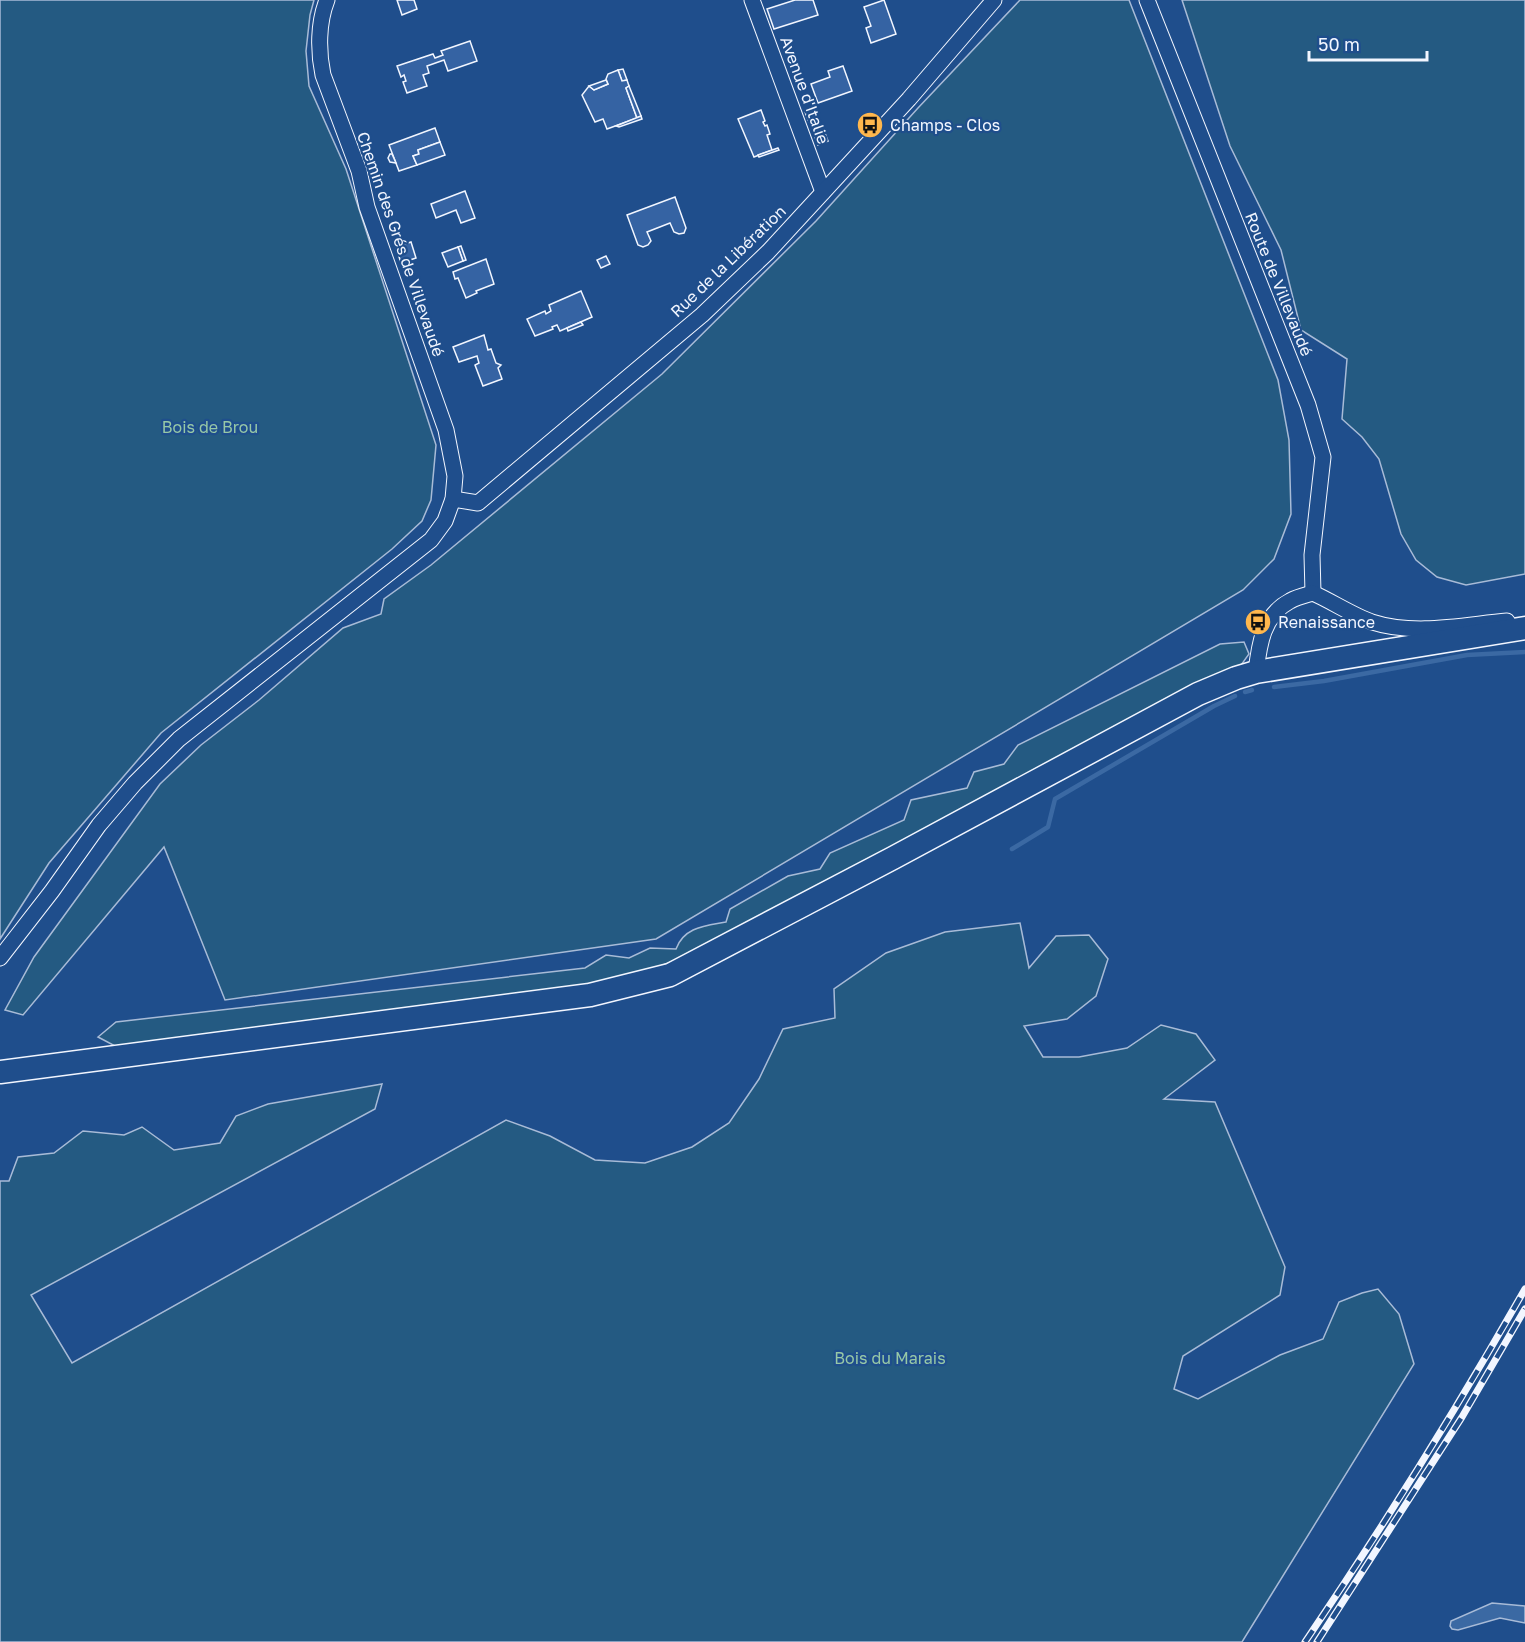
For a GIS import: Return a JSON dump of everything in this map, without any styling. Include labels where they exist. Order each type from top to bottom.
[{"type":"main road","points":[[0,1072],[590,995],[670,975],[1198,694],[1229,680],[1256,672],[1522,622]]},
{"type":"main road","points":[[0,1056],[77,1061]]},
{"type":"street","name":"Chemin des Grés de Villevaudé","points":[[327,0],[321,15],[320,61],[323,75],[359,171],[367,207],[446,430],[456,476],[453,499]]},
{"type":"street","name":"Avenue d'Italie","points":[[752,0],[823,192]]},
{"type":"street","name":"Rue de la Libération","points":[[453,499],[477,503],[702,315],[768,252],[909,99],[994,0]]},
{"type":"street","name":"Route de Villevaudé","points":[[1147,0],[1318,435],[1323,457],[1312,555],[1313,593]]},
{"type":"street","points":[[0,958],[99,825],[135,783],[179,739],[431,540],[445,521],[453,499]]},
{"type":"street","points":[[1256,672],[1262,634],[1270,619],[1289,601],[1313,593],[1370,621],[1397,628],[1420,629],[1522,622]]},
{"type":"green space","name":"Bois de Brou","points":[[0,0],[314,0],[306,51],[309,86],[346,169],[436,445],[431,500],[422,521],[392,549],[161,733],[49,863],[0,939]]},
{"type":"green space","points":[[1020,0],[1129,0],[1278,380],[1289,440],[1291,514],[1274,559],[1243,590],[656,939],[225,1000],[164,847],[23,1015],[5,1010],[34,957],[160,784],[201,745],[259,700],[343,628],[381,614],[384,599],[431,565],[662,374],[816,221]]},
{"type":"green space","points":[[1182,0],[1525,0],[1525,574],[1466,585],[1437,577],[1416,560],[1401,534],[1379,459],[1362,437],[1342,419],[1347,359],[1301,330],[1281,250],[1230,146]]},
{"type":"green space","points":[[1244,642],[1249,654],[1239,668],[697,952],[655,968],[594,987],[115,1046],[98,1037],[116,1022],[585,968],[606,955],[629,958],[650,948],[676,949],[684,936],[690,932],[703,926],[726,922],[730,909],[788,876],[820,869],[830,853],[904,820],[911,800],[967,788],[974,772],[1004,764],[1018,745],[1220,644]]},
{"type":"green space","name":"Bois du Marais","points":[[1020,923],[1029,968],[1056,936],[1089,935],[1108,959],[1096,996],[1067,1019],[1024,1026],[1043,1057],[1079,1057],[1127,1048],[1161,1025],[1196,1034],[1215,1060],[1164,1099],[1215,1102],[1285,1267],[1280,1295],[1183,1356],[1174,1389],[1198,1399],[1280,1355],[1323,1339],[1339,1302],[1362,1293],[1378,1289],[1399,1314],[1414,1364],[1242,1642],[0,1642],[0,1181],[9,1181],[18,1157],[54,1153],[83,1131],[124,1135],[142,1127],[174,1150],[220,1143],[236,1116],[268,1104],[382,1084],[375,1109],[31,1295],[72,1363],[506,1120],[550,1136],[595,1160],[645,1163],[692,1147],[729,1123],[759,1079],[783,1029],[835,1018],[834,989],[886,953],[945,932]]},
{"type":"shaded area","points":[[1492,1603],[1525,1606],[1525,1623],[1500,1618],[1458,1630],[1450,1626],[1451,1621]]},
{"type":"building","points":[[397,0],[414,0],[417,9],[402,15]]},
{"type":"building","points":[[795,0],[813,0],[818,15],[774,29],[767,9]]},
{"type":"building","points":[[884,0],[896,34],[871,43],[866,28],[871,26],[864,7]]},
{"type":"building","points":[[470,41],[477,61],[448,71],[444,60],[427,66],[429,73],[423,75],[427,86],[407,93],[403,82],[406,81],[404,75],[401,77],[397,66],[433,54],[435,58],[443,55],[441,51]]},
{"type":"building","points":[[843,66],[852,91],[818,103],[811,84],[830,77],[828,71]]},
{"type":"building","points":[[623,69],[627,80],[622,81],[618,70]]},
{"type":"building","points":[[618,70],[622,81],[627,80],[629,86],[626,88],[637,118],[607,129],[603,119],[595,122],[582,95],[589,86],[594,90],[608,84],[606,79],[608,74]]},
{"type":"building","points":[[606,80],[608,84],[594,90],[589,86]]},
{"type":"building","points":[[629,86],[641,116],[637,118],[626,88]]},
{"type":"building","points":[[814,108],[817,119],[809,122],[805,112]]},
{"type":"building","points":[[761,110],[765,121],[763,122],[765,126],[767,125],[770,134],[767,135],[772,150],[754,157],[738,119]]},
{"type":"building","points":[[641,116],[642,119],[616,126]]},
{"type":"building","points":[[435,128],[440,142],[418,150],[419,154],[413,156],[417,165],[399,171],[389,145]]},
{"type":"building","points":[[823,128],[828,141],[818,145],[813,132]]},
{"type":"building","points":[[440,142],[445,155],[417,165],[413,156],[419,154],[418,150]]},
{"type":"building","points":[[778,148],[779,150],[759,157],[758,155]]},
{"type":"building","points":[[390,154],[396,163],[390,162],[388,158]]},
{"type":"building","points":[[465,191],[475,218],[461,223],[456,210],[436,218],[431,204]]},
{"type":"building","points":[[675,197],[686,228],[684,233],[674,232],[670,223],[647,232],[651,241],[648,245],[643,247],[638,245],[627,215]]},
{"type":"building","points":[[411,242],[416,258],[401,263],[396,247]]},
{"type":"building","points":[[461,246],[466,260],[463,261],[458,247]]},
{"type":"building","points":[[458,247],[463,261],[448,267],[442,253]]},
{"type":"building","points":[[606,256],[610,264],[601,268],[597,260]]},
{"type":"building","points":[[486,259],[494,284],[466,298],[453,272]]},
{"type":"building","points":[[581,291],[592,317],[560,331],[557,325],[535,336],[527,319],[545,311],[546,314],[551,311],[549,305]]},
{"type":"building","points":[[581,322],[583,325],[568,331],[567,328]]},
{"type":"building","points":[[484,335],[488,350],[491,349],[496,363],[501,365],[498,368],[502,379],[483,386],[475,365],[479,363],[477,356],[459,362],[453,347]]},
{"type":"waterway","points":[[1274,687],[1324,681],[1467,655],[1525,652]]},
{"type":"waterway","points":[[1245,692],[1252,690]]},
{"type":"waterway","points":[[1012,849],[1048,827],[1055,799],[1235,696]]},
{"type":"railway","points":[[1305,1642],[1418,1468],[1525,1289]]},
{"type":"railway","points":[[1317,1642],[1462,1417],[1525,1309]]},
{"type":"place","name":"Champs - Clos","points":[[870,125]]},
{"type":"place","name":"Renaissance","points":[[1258,622]]}]
